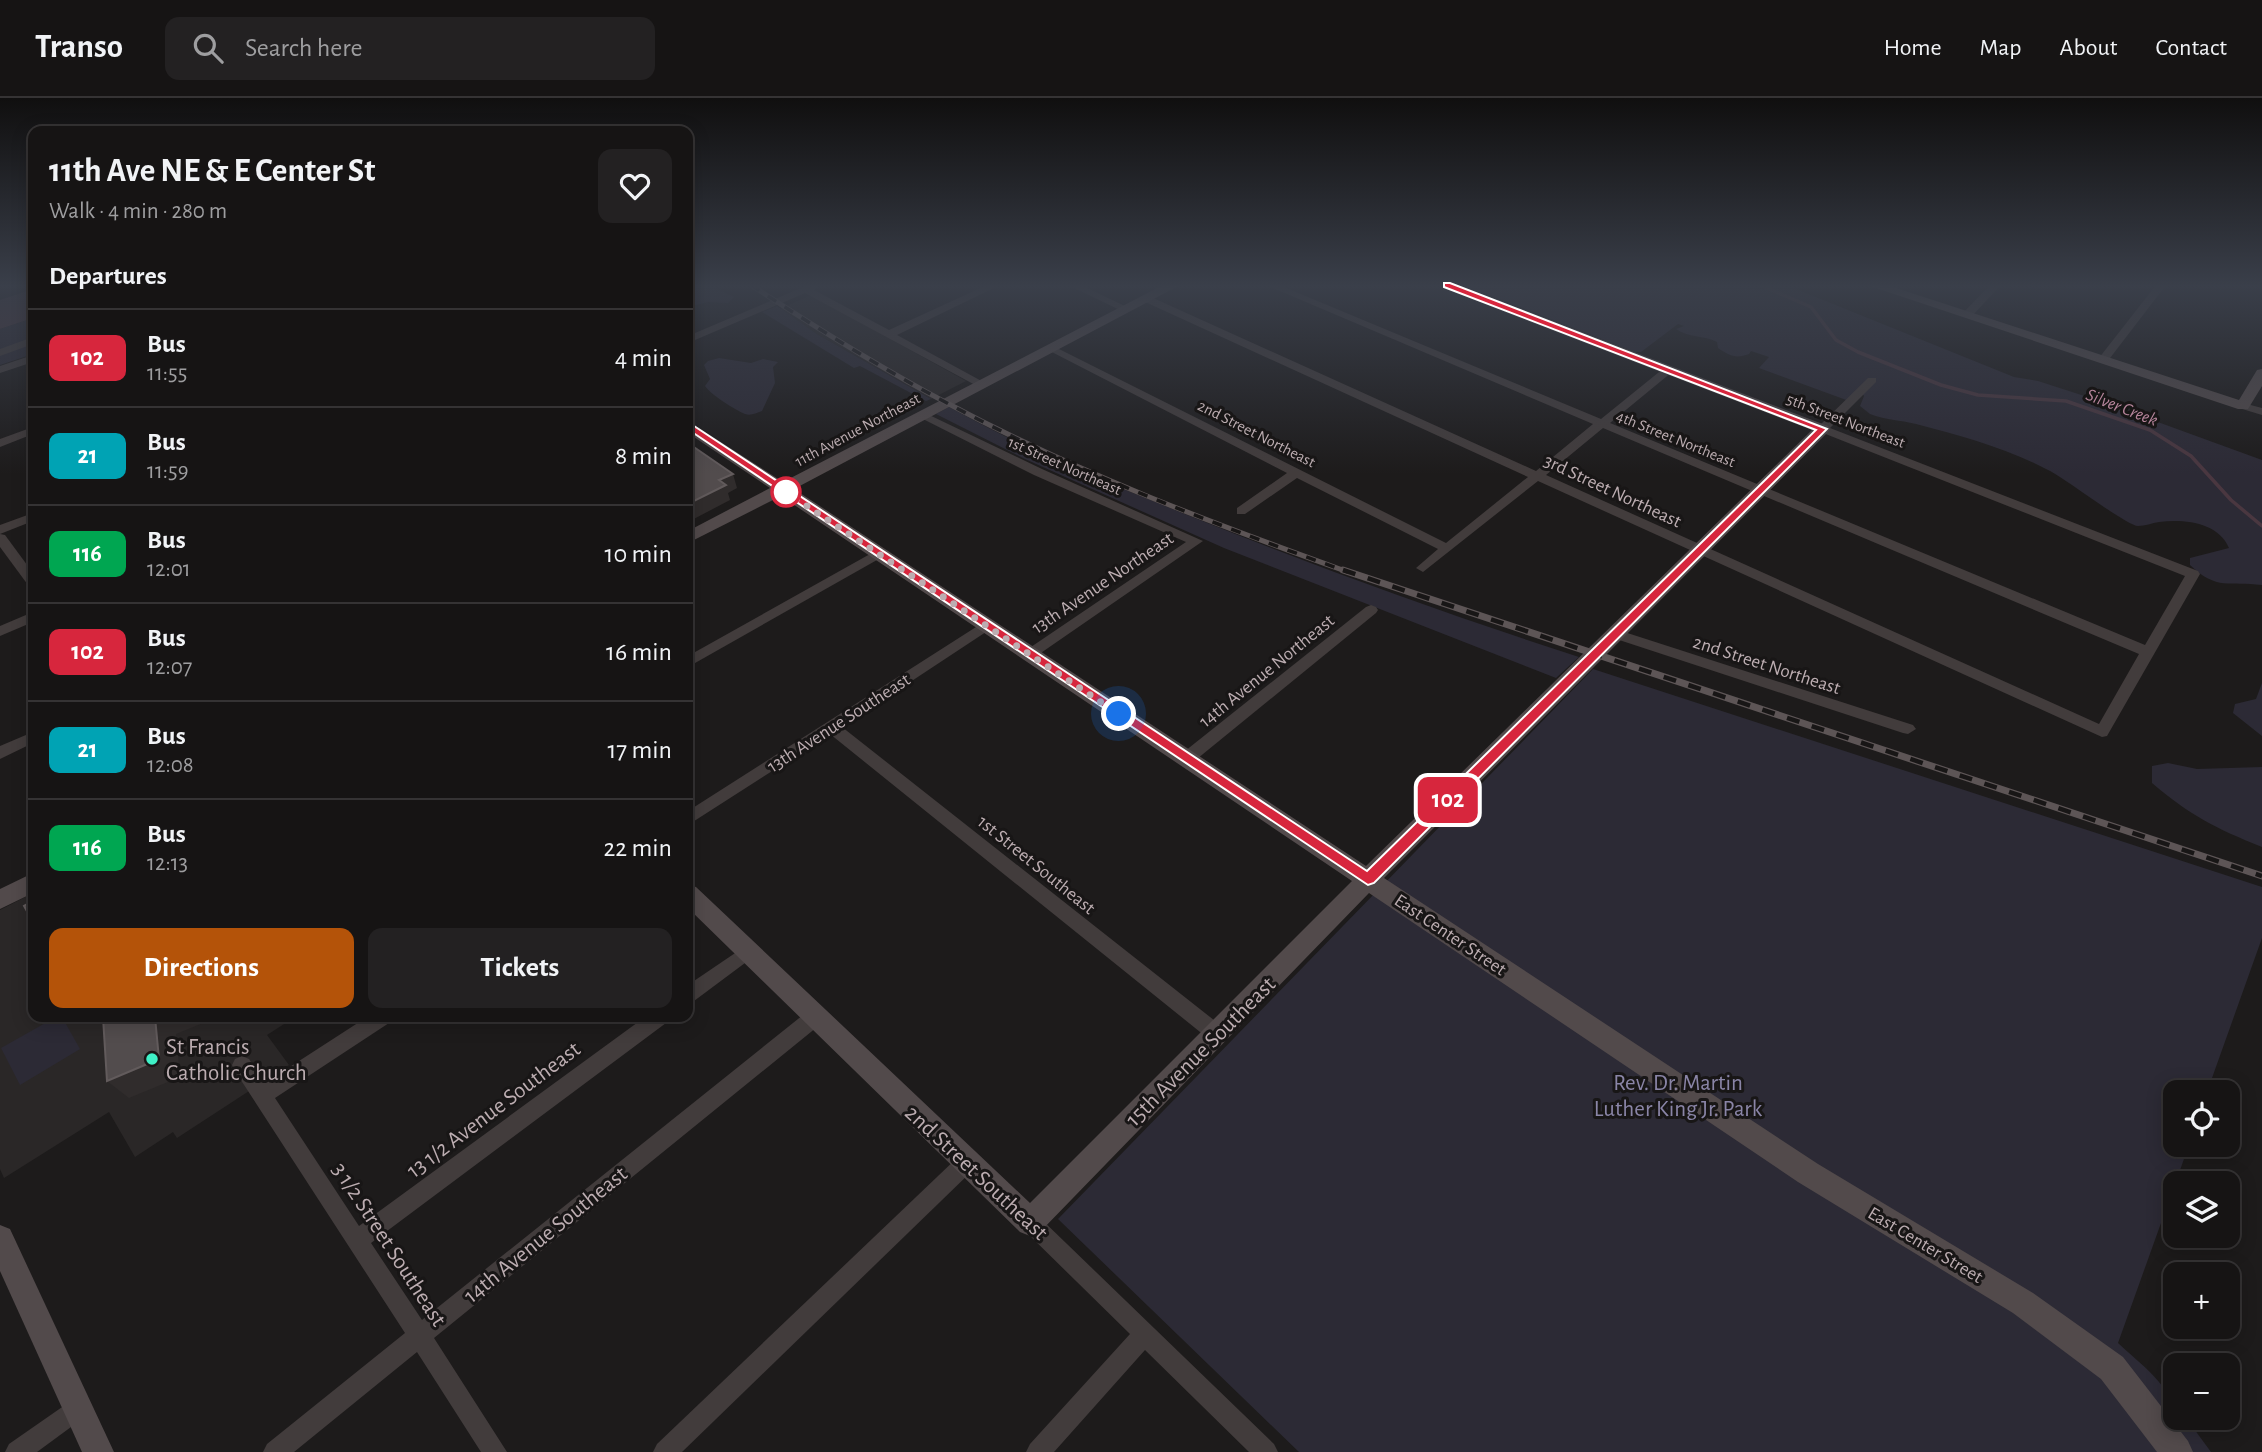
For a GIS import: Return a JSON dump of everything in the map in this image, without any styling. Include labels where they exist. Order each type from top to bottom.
[{"type":"street","points":[[913,348],[981,384]]},
{"type":"street","name":"3rd Street Northeast","points":[[1255,348],[2102,732],[2147,652]]},
{"type":"street","name":"4th Street Northeast","points":[[1421,348],[2147,652]]},
{"type":"street","name":"5th Street Northeast","points":[[1611,348],[2193,574],[2147,652]]},
{"type":"street","points":[[2067,348],[2262,412]]},
{"type":"street","points":[[2103,360],[2112,348]]},
{"type":"street","name":"11th Avenue Northeast","points":[[693,535],[1051,349]]},
{"type":"street","name":"2nd Street Northeast","points":[[1051,349],[1447,548]]},
{"type":"street","points":[[0,370],[28,360]]},
{"type":"street","points":[[1423,568],[1668,370]]},
{"type":"street","points":[[2243,406],[2262,373]]},
{"type":"street","points":[[1822,429],[1872,380]]},
{"type":"street","name":"1st Street Northeast","points":[[923,415],[1038,472],[1196,541]]},
{"type":"street","name":"East Center Street","points":[[693,429],[1808,1172],[2023,1303],[2112,1368],[2177,1452]]},
{"type":"street","name":"15th Avenue Southeast","points":[[1030,1222],[1368,879],[1822,429]]},
{"type":"street","points":[[0,443],[28,432]]},
{"type":"street","points":[[1241,512],[1296,473]]},
{"type":"street","points":[[0,530],[28,519]]},
{"type":"street","points":[[0,538],[28,575]]},
{"type":"street","name":"13th Avenue Northeast","points":[[1030,654],[1196,541]]},
{"type":"street","points":[[693,659],[879,553]]},
{"type":"street","name":"14th Avenue Northeast","points":[[1186,759],[1371,610]]},
{"type":"street","points":[[0,632],[28,619]]},
{"type":"street","name":"13th Avenue Southeast","points":[[693,816],[987,625]]},
{"type":"street","name":"2nd Street Northeast","points":[[1615,634],[1908,729]]},
{"type":"street","name":"1st Street Southeast","points":[[832,727],[1217,1034]]},
{"type":"street","points":[[0,753],[28,739]]},
{"type":"street","points":[[0,900],[28,885]]},
{"type":"street","name":"2nd Street Southeast","points":[[693,899],[1266,1452]]},
{"type":"street","points":[[693,991],[747,952]]},
{"type":"street","name":"14th Avenue Southeast","points":[[275,1452],[815,1017]]},
{"type":"street","points":[[263,1095],[374,1022]]},
{"type":"street","name":"13 1/2 Avenue Southeast","points":[[356,1241],[652,1022]]},
{"type":"street","name":"3 1/2 Street Southeast","points":[[242,1065],[495,1452]]},
{"type":"street","points":[[664,1452],[966,1163]]},
{"type":"street","points":[[3,1255],[98,1452]]},
{"type":"street","points":[[1038,1452],[1145,1334]]},
{"type":"street","points":[[18,1452],[78,1408]]},
{"type":"shaded area","points":[[842,348],[907,348],[966,381],[931,399]]},
{"type":"shaded area","points":[[28,896],[28,1022],[287,1022],[267,1035],[289,1065],[177,1138],[173,1132],[135,1157],[109,1112],[4,1178],[0,1169],[0,910]]},
{"type":"green space","points":[[0,348],[28,348],[28,356],[0,365]]},
{"type":"green space","points":[[821,348],[842,348],[931,399],[926,401],[860,366],[854,368]]},
{"type":"green space","points":[[1625,348],[1646,348],[1641,352]]},
{"type":"green space","points":[[1718,348],[1943,348],[2014,377],[2038,381],[2103,402],[2262,460],[2262,585],[2216,582],[2190,565],[2190,558],[2229,548],[2224,539],[2209,528],[2179,521],[2141,526],[2132,524],[2056,475],[2016,455],[1950,433],[1870,414],[1860,406],[1864,396],[1861,391],[1849,401],[1759,368],[1769,357],[1751,351],[1740,356],[1730,355]]},
{"type":"green space","points":[[719,358],[751,363],[763,359],[778,362],[773,367],[775,383],[762,411],[745,414],[723,402],[705,386],[710,379],[704,365]]},
{"type":"green space","points":[[949,407],[1040,453],[1195,518],[1386,591],[1579,657],[1556,678],[1224,548],[1025,459],[936,414]]},
{"type":"green space","name":"Rev. Dr. Martin Luther King Jr. Park","points":[[1593,669],[2262,887],[2262,938],[2211,1080],[2163,1080],[2163,1157],[2185,1157],[2180,1171],[2163,1171],[2163,1218],[2118,1343],[2163,1386],[2163,1430],[2195,1430],[2211,1452],[1299,1452],[1058,1219]]},
{"type":"green space","points":[[2262,683],[2262,736],[2233,713],[2235,704],[2256,699]]},
{"type":"green space","points":[[2168,763],[2197,769],[2262,767],[2262,847],[2204,820],[2152,783],[2152,766]]},
{"type":"green space","points":[[47,1022],[65,1022],[80,1049],[20,1085],[1,1048]]},
{"type":"building","points":[[693,446],[733,474],[719,480],[726,485],[693,502]]},
{"type":"building","points":[[103,1022],[155,1022],[159,1059],[107,1081]]},
{"type":"waterway","name":"Silver Creek","points":[[1851,348],[1941,385],[1978,395],[2066,401],[2150,430],[2191,456],[2231,500],[2262,526]]},
{"type":"railway","points":[[851,348],[922,389],[1045,452],[1145,495],[1348,572]]},
{"type":"railway","points":[[1343,570],[2262,876]]},
{"type":"bus line","name":"102","points":[[693,429],[1368,879],[1822,429],[1612,348]]},
{"type":"place","name":"St Francis Catholic Church","points":[[152,1059]]},
{"type":"route","points":[[786,492],[1119,714]]}]
